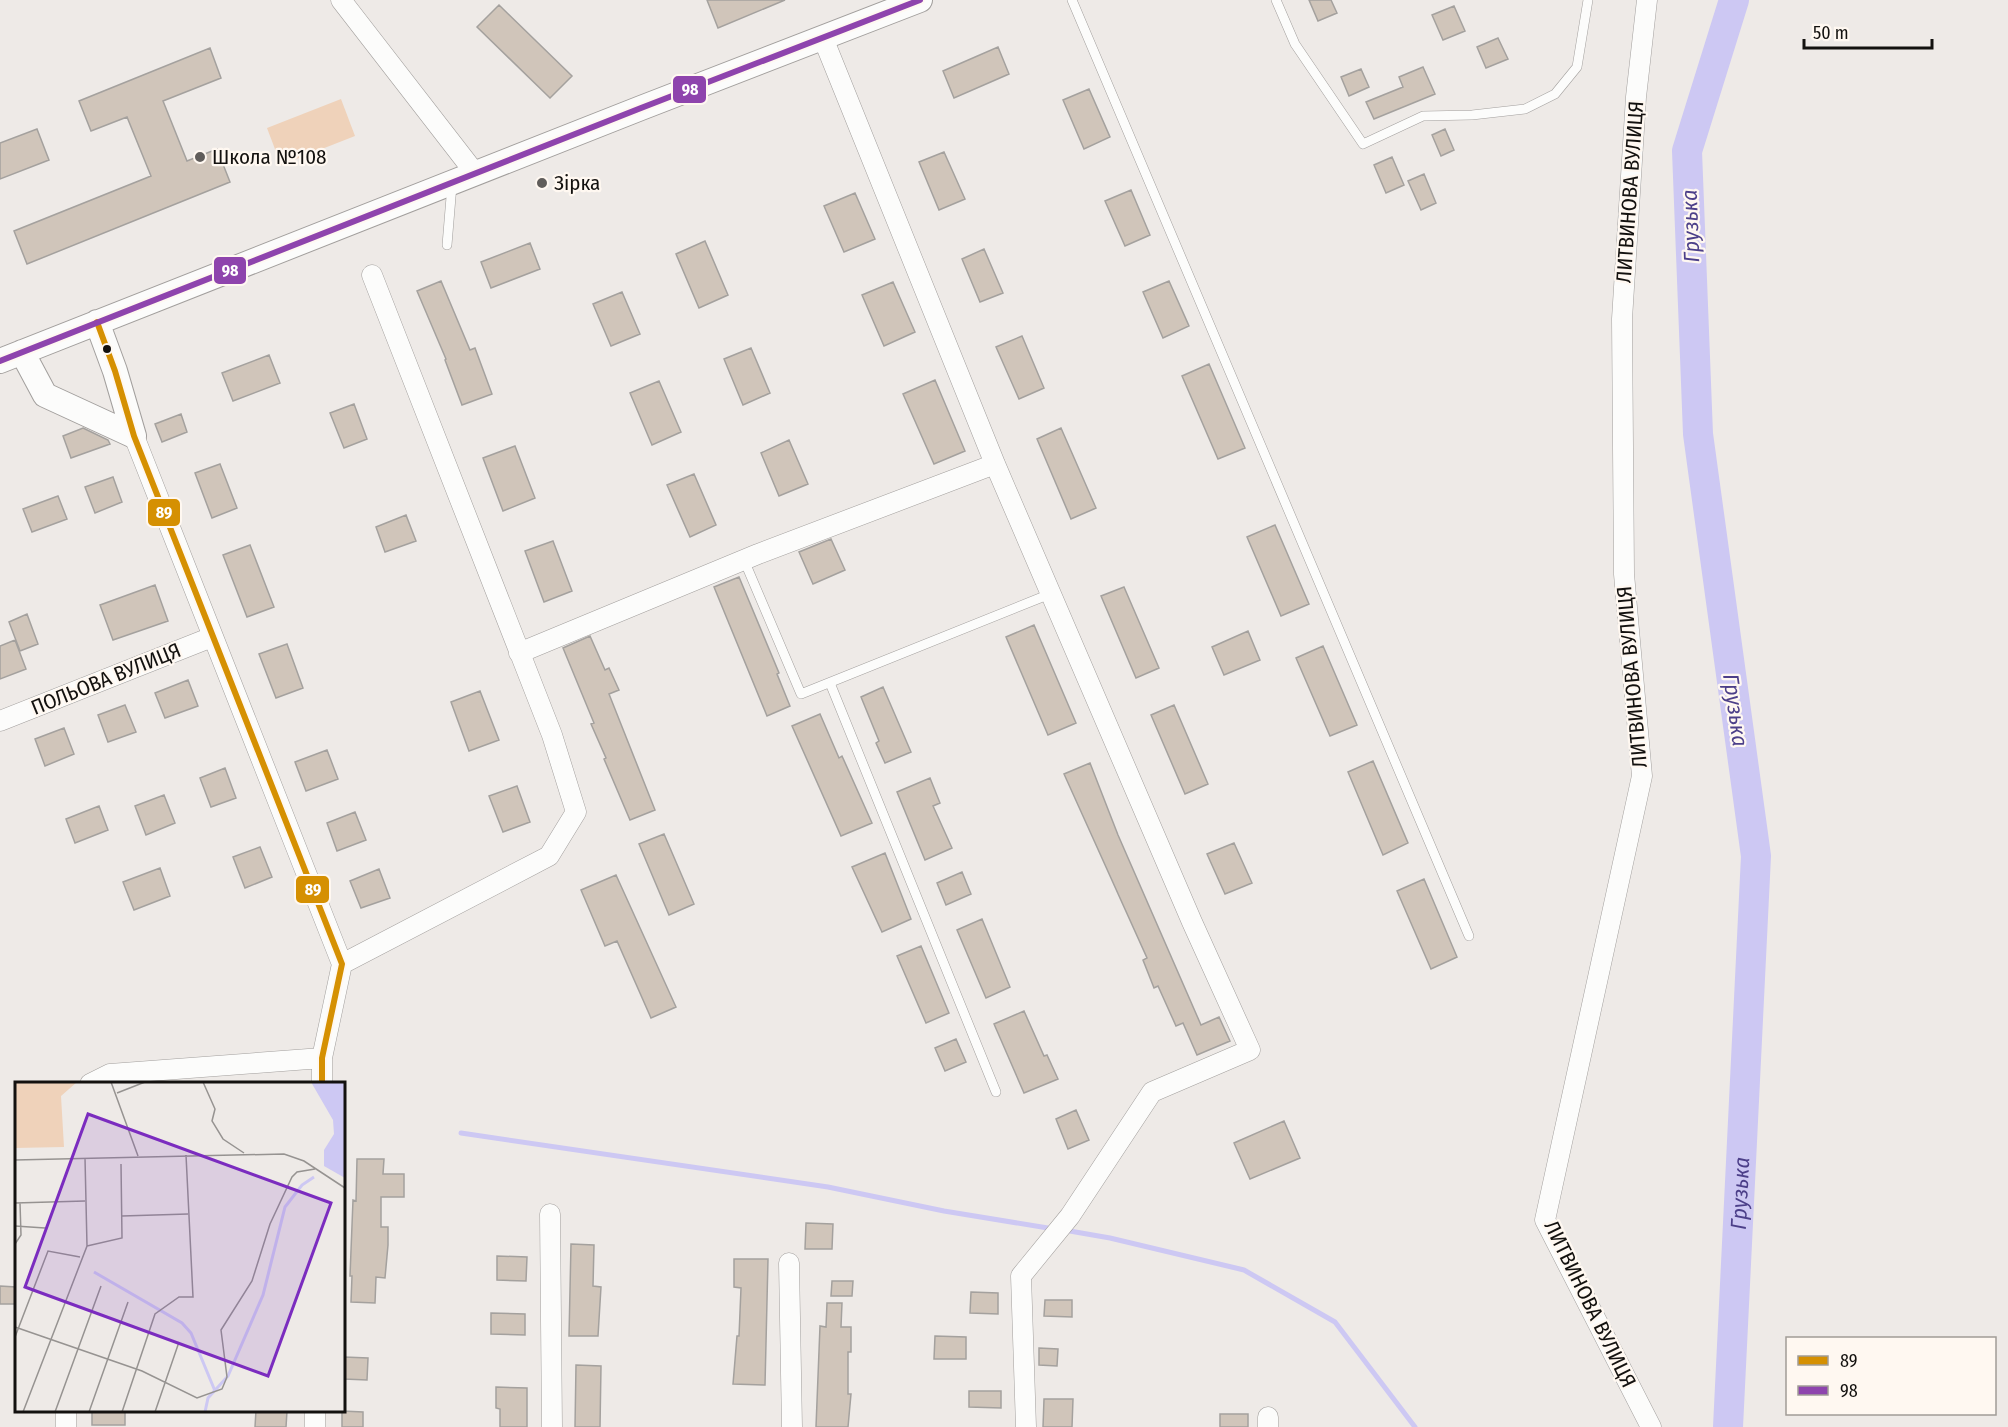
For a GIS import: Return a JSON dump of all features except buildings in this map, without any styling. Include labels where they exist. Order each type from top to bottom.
[{"type":"street","points":[[341,0],[475,173]]},
{"type":"street","points":[[134,436],[45,395],[11,356],[920,0]]},
{"type":"street","name":"ЛИТВИНОВА ВУЛИЦЯ","points":[[1647,0],[1636,97],[1622,319],[1624,574],[1642,776],[1545,1220],[1651,1427]]},
{"type":"street","points":[[823,38],[995,464],[1192,922],[1250,1050],[1152,1092],[1070,1216],[1021,1276],[1026,1427]]},
{"type":"street","points":[[342,964],[549,856],[576,812],[552,735],[372,274]]},
{"type":"street","points":[[97,322],[115,371],[134,436],[342,964],[322,1058],[322,1082]]},
{"type":"street","points":[[519,653],[744,560],[995,464]]},
{"type":"street","name":"ПОЛЬОВА ВУЛИЦЯ","points":[[0,721],[212,637]]},
{"type":"street","points":[[92,1082],[110,1074],[322,1058]]},
{"type":"street","points":[[550,1214],[552,1427]]},
{"type":"street","points":[[789,1263],[792,1427]]},
{"type":"lane","points":[[1072,0],[1469,936]]},
{"type":"lane","points":[[1276,0],[1295,44],[1363,144],[1424,116],[1472,115],[1525,109],[1555,94],[1577,67],[1588,0]]},
{"type":"lane","points":[[447,245],[452,183]]},
{"type":"lane","points":[[744,560],[801,694],[1050,594]]},
{"type":"lane","points":[[830,683],[996,1092]]},
{"type":"shaded area","points":[[341,99],[355,136],[281,165],[267,128]]},
{"type":"waterway","name":"Грузька","points":[[1728,1427],[1756,856],[1698,434],[1687,151],[1734,0]]},
{"type":"waterway","points":[[461,1133],[828,1187],[944,1211],[1054,1229]]},
{"type":"waterway","points":[[1064,1230],[1110,1238],[1244,1270],[1335,1322],[1415,1427]]},
{"type":"transit line","name":"98","points":[[0,361],[920,0]]},
{"type":"transit line","name":"89","points":[[97,322],[115,371],[134,436],[342,964],[322,1058],[322,1082]]},
{"type":"place","name":"Школа №108","points":[[200,157]]},
{"type":"place","name":"Зірка","points":[[542,183]]}]
